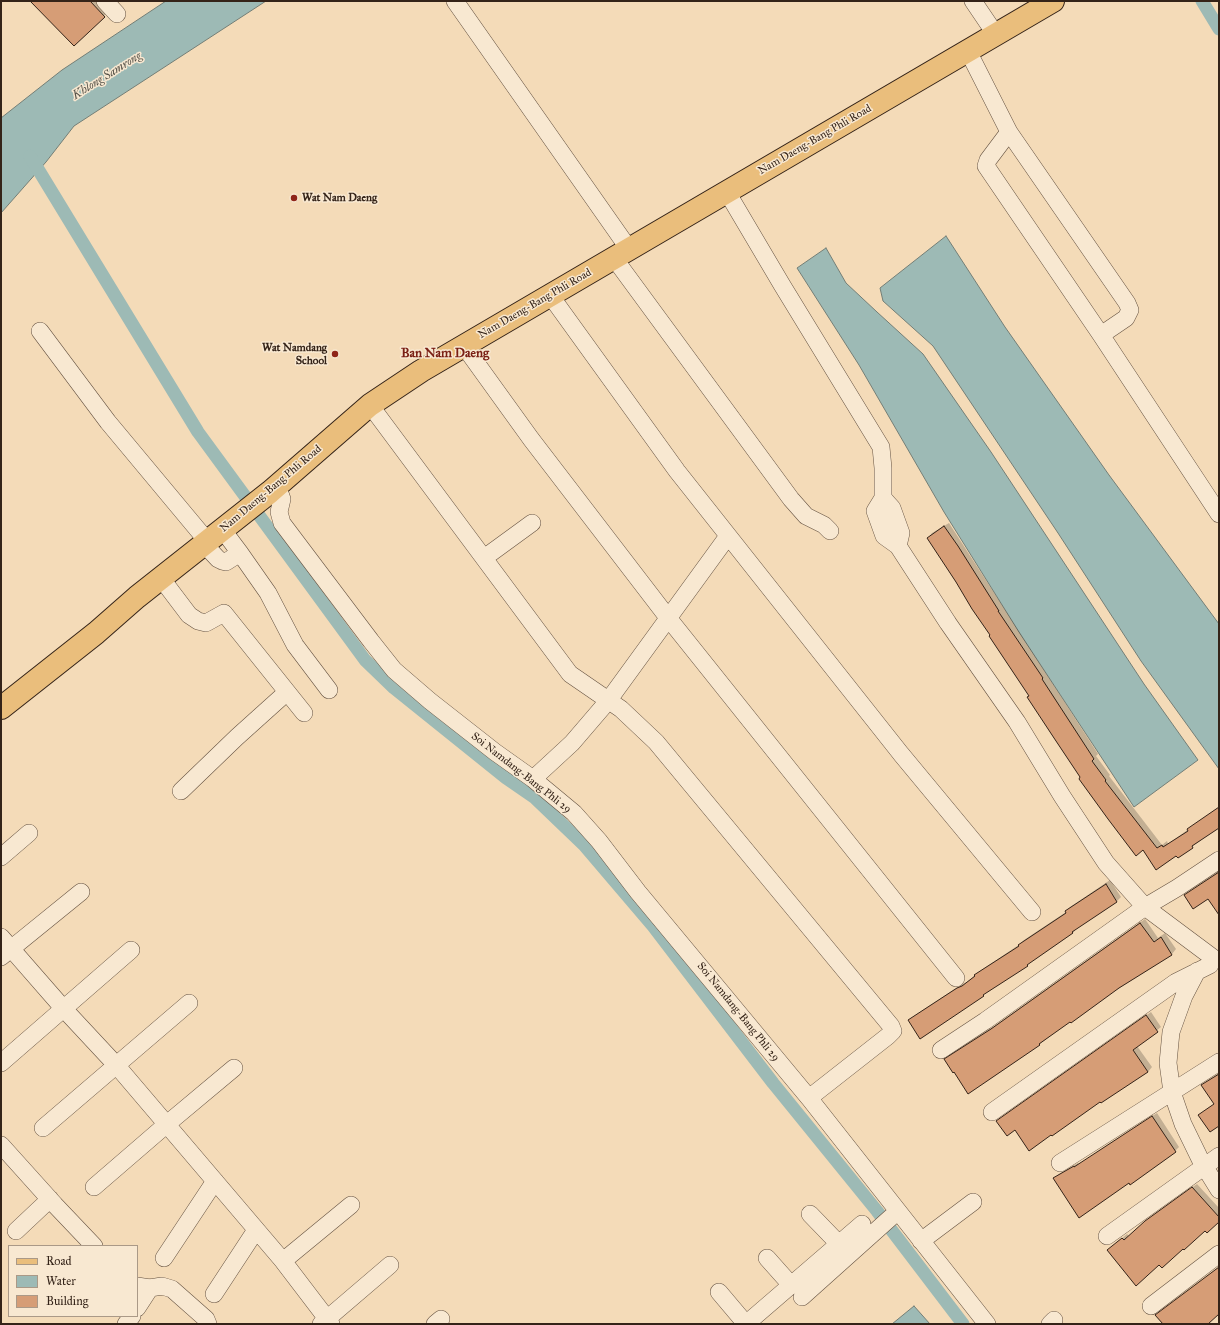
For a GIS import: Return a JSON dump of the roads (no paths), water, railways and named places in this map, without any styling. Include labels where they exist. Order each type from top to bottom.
[{"type":"main road","name":"Nam Daeng-Bang Phli Road","points":[[1,708],[273,489],[370,405],[421,370],[1053,1]]},
{"type":"street","points":[[105,1],[117,14]]},
{"type":"street","points":[[455,1],[622,253],[791,499],[806,516],[824,525],[830,531]]},
{"type":"street","points":[[973,1],[996,35]]},
{"type":"street","points":[[968,51],[1009,132],[1130,310],[1126,318],[1101,335]]},
{"type":"street","points":[[1009,132],[988,160],[986,166],[1101,335],[1219,514]]},
{"type":"street","points":[[727,192],[881,447],[883,498],[892,508],[901,533],[898,546],[948,623],[1017,722],[1062,796],[1106,863],[1144,907],[1212,965]]},
{"type":"street","points":[[550,295],[672,464],[728,536],[902,754],[1032,912]]},
{"type":"street","points":[[40,331],[108,422],[211,538],[240,553],[273,601],[295,645],[329,690]]},
{"type":"street","points":[[464,346],[532,439],[669,619],[956,978]]},
{"type":"street","points":[[370,405],[570,674],[621,709],[656,742],[891,1026],[893,1031],[888,1036],[809,1098]]},
{"type":"street","name":"Soi Namdang-Bang Phli 29","points":[[273,489],[281,493],[282,499],[279,512],[282,523],[394,670],[430,702],[533,779],[574,813],[809,1098],[987,1324]]},
{"type":"street","points":[[484,558],[532,523]]},
{"type":"street","points":[[533,779],[572,743],[608,701],[728,536]]},
{"type":"street","points":[[211,538],[218,559],[226,562],[240,553]]},
{"type":"street","points":[[161,578],[186,610],[198,621],[206,623],[224,613],[304,713]]},
{"type":"street","points":[[181,792],[237,737],[287,692]]},
{"type":"street","points":[[1,857],[29,834]]},
{"type":"street","points":[[941,1050],[985,1021],[1144,907],[1177,888],[1219,860]]},
{"type":"street","points":[[81,892],[4,947],[117,1066],[167,1124],[282,1261],[326,1322],[390,1265]]},
{"type":"street","points":[[1,1064],[63,1008],[131,950]]},
{"type":"street","points":[[1212,965],[1184,996],[1171,1032],[1168,1063],[1172,1092],[1183,1124],[1204,1166],[1219,1190]]},
{"type":"street","points":[[992,1112],[1176,982],[1212,965]]},
{"type":"street","points":[[43,1128],[190,1003]]},
{"type":"street","points":[[1060,1163],[1219,1062]]},
{"type":"street","points":[[94,1187],[234,1068]]},
{"type":"street","points":[[3,1151],[93,1245]]},
{"type":"street","points":[[1107,1236],[1219,1156]]},
{"type":"street","points":[[164,1258],[215,1180]]},
{"type":"street","points":[[16,1231],[50,1199]]},
{"type":"street","points":[[921,1241],[973,1202]]},
{"type":"street","points":[[282,1261],[351,1205]]},
{"type":"street","points":[[802,1297],[898,1211]]},
{"type":"street","points":[[810,1214],[839,1244]]},
{"type":"street","points":[[719,1292],[746,1324],[862,1224]]},
{"type":"street","points":[[214,1294],[256,1230]]},
{"type":"street","points":[[1151,1306],[1219,1254]]},
{"type":"street","points":[[767,1258],[790,1285]]},
{"type":"street","points":[[138,1304],[143,1287],[162,1286],[172,1289],[206,1319],[208,1324]]},
{"type":"water","name":"Khlong Samrong","points":[[166,1],[266,1],[74,126],[46,162],[1,213],[1,118],[62,70]]},
{"type":"water","points":[[946,236],[1005,327],[1109,475],[1219,624],[1219,769],[1141,661],[1058,533],[933,346],[883,301],[880,288]]},
{"type":"water","points":[[826,248],[846,283],[923,354],[991,452],[1144,684],[1198,760],[1134,807],[1019,632],[944,512],[859,365],[797,268]]},
{"type":"water","points":[[914,1306],[930,1324],[892,1324]]},
{"type":"waterway","points":[[1202,1],[1219,29]]},
{"type":"waterway","points":[[30,156],[198,432],[365,660],[394,688],[506,778],[535,798],[584,845],[653,926],[773,1083],[877,1211],[963,1324]]},
{"type":"place","name":"Wat Nam Daeng","points":[[294,198]]},
{"type":"place","name":"Wat Namdang School","points":[[335,354]]},
{"type":"district","name":"Ban Nam Daeng","points":[[445,354]]}]
